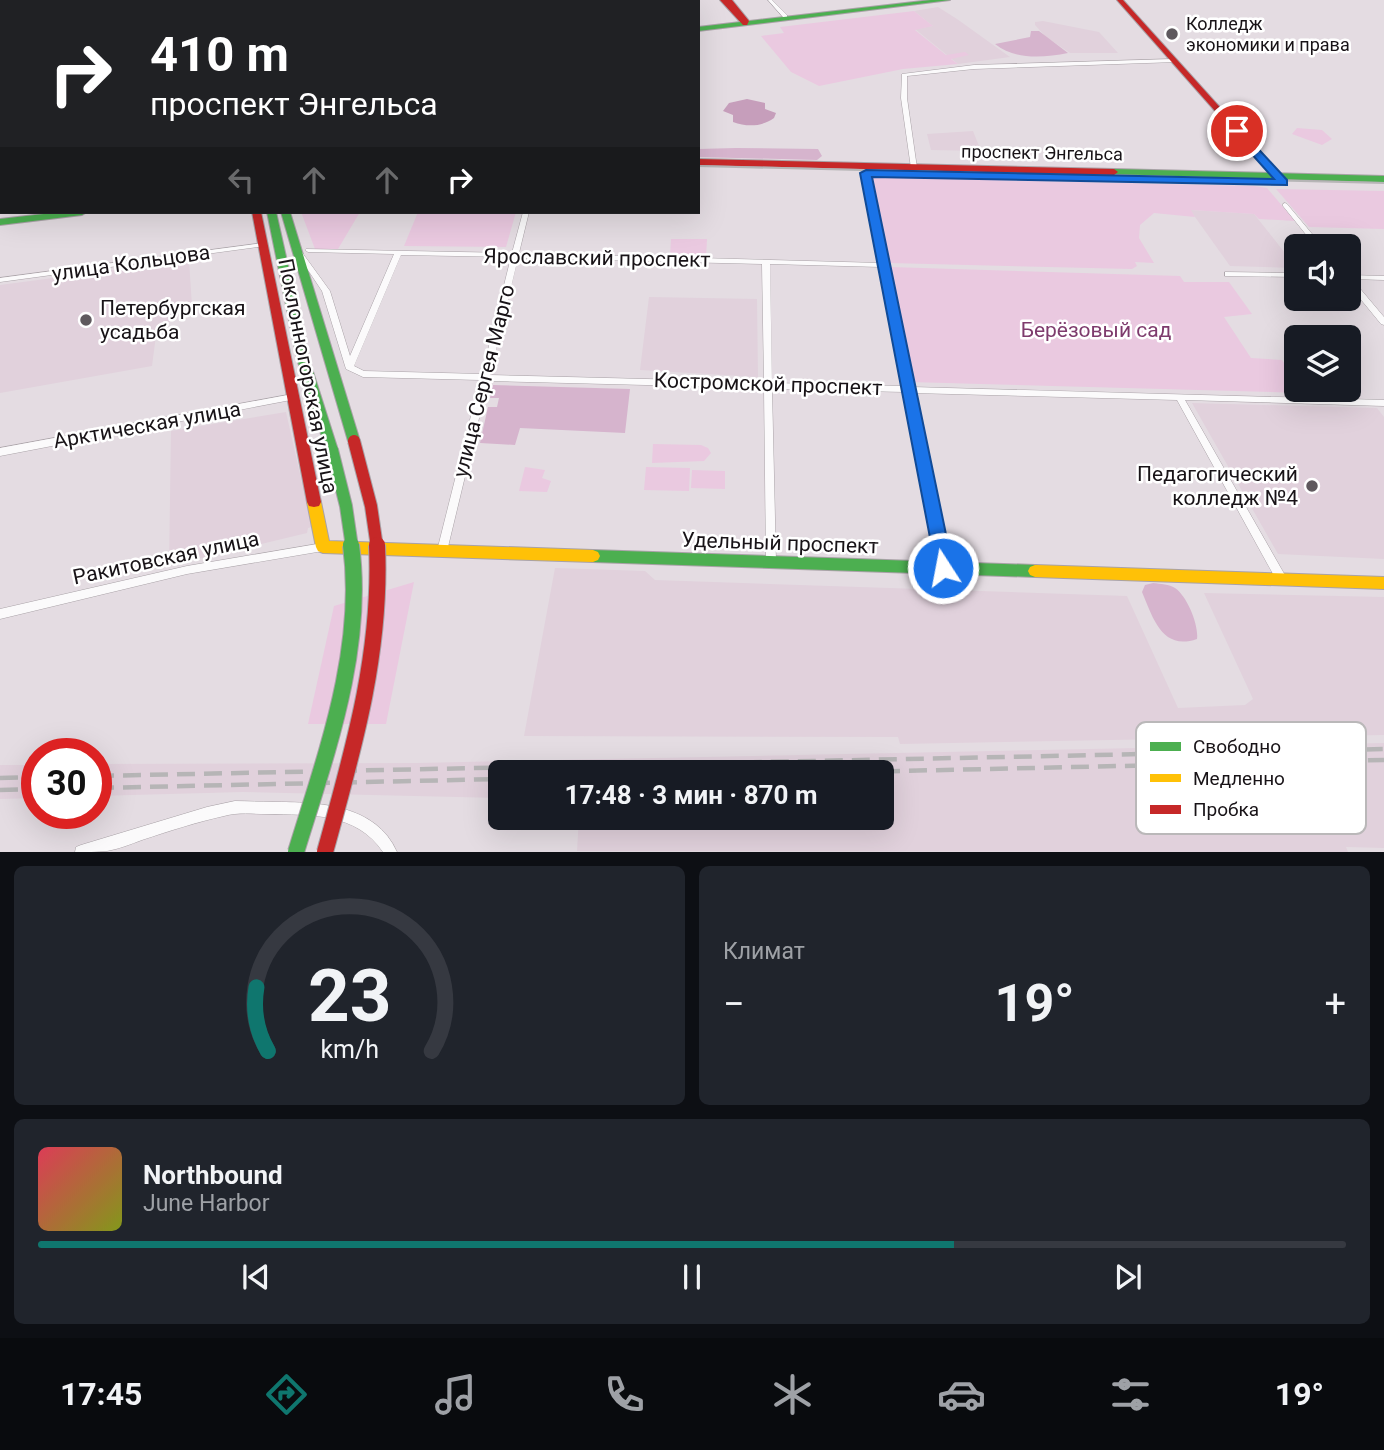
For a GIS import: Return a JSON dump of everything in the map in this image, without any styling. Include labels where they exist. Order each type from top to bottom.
[{"type":"main road","points":[[723,0],[744,22]]},
{"type":"main road","points":[[729,0],[744,22]]},
{"type":"main road","points":[[700,28],[925,0]]},
{"type":"main road","points":[[744,22],[947,0]]},
{"type":"main road","points":[[1119,0],[1281,180]]},
{"type":"main road","name":"проспект Энгельса","points":[[700,162],[915,167],[1384,185]]},
{"type":"main road","name":"проспект Энгельса","points":[[700,169],[1281,180],[1384,179]]},
{"type":"main road","points":[[0,222],[66,214]]},
{"type":"main road","name":"Поклонногорская улица","points":[[256,214],[323,547]]},
{"type":"main road","name":"Поклонногорская улица","points":[[271,214],[303,359],[351,519],[356,578],[354,612],[341,690],[296,852]]},
{"type":"main road","name":"Поклонногорская улица","points":[[286,214],[303,250],[375,510],[380,606],[368,685],[326,852]]},
{"type":"main road","name":"Ракитовская улица","points":[[323,547],[342,547]]},
{"type":"main road","name":"Удельный проспект","points":[[342,547],[1384,583]]},
{"type":"street","points":[[770,0],[785,16]]},
{"type":"street","points":[[915,167],[904,97],[904,75],[974,67],[1174,61]]},
{"type":"street","points":[[866,173],[943,568]]},
{"type":"street","points":[[1285,205],[1309,234]]},
{"type":"street","name":"улица Сергея Марго","points":[[442,551],[526,214]]},
{"type":"street","name":"улица Кольцова","points":[[0,280],[262,245]]},
{"type":"street","points":[[303,250],[326,291],[349,367],[363,374]]},
{"type":"street","name":"Ярославский проспект","points":[[303,250],[885,265]]},
{"type":"street","points":[[349,367],[398,253]]},
{"type":"street","points":[[766,262],[771,562]]},
{"type":"street","points":[[1228,274],[1284,275]]},
{"type":"street","points":[[1361,279],[1384,278]]},
{"type":"street","points":[[1361,294],[1384,322]]},
{"type":"street","name":"Костромской проспект","points":[[363,374],[1384,403]]},
{"type":"street","name":"Арктическая улица","points":[[0,452],[293,397]]},
{"type":"street","points":[[1179,397],[1282,580]]},
{"type":"street","name":"Ракитовская улица","points":[[0,614],[187,570],[323,547]]},
{"type":"street","points":[[81,852],[228,808],[324,810],[345,815],[367,824],[381,835],[391,852]]},
{"type":"shaded area","points":[[938,7],[1010,57],[958,64],[915,29],[933,26],[914,11]]},
{"type":"shaded area","points":[[1043,21],[1099,32],[1118,53],[1070,53],[1046,37],[1035,25],[1035,22]]},
{"type":"shaded area","points":[[1031,31],[1039,31],[1068,53],[1049,56],[1020,55],[995,44],[1030,37]]},
{"type":"shaded area","points":[[747,99],[765,103],[765,109],[776,113],[774,118],[754,125],[733,122],[733,115],[723,111],[729,103]]},
{"type":"shaded area","points":[[973,131],[981,151],[931,150],[927,134]]},
{"type":"shaded area","points":[[700,149],[818,149],[822,156],[817,160],[700,157]]},
{"type":"shaded area","points":[[1190,210],[1254,214],[1284,252],[1284,268],[1230,266]]},
{"type":"shaded area","name":"Петербургская усадьба","points":[[189,260],[192,306],[189,312],[157,328],[152,366],[0,393],[0,285]]},
{"type":"shaded area","points":[[649,297],[757,299],[758,377],[640,370]]},
{"type":"shaded area","points":[[493,385],[630,389],[625,433],[520,428],[515,445],[480,443],[488,407],[497,407],[499,398],[490,398]]},
{"type":"shaded area","name":"Педагогический колледж №4","points":[[1192,403],[1377,408],[1384,417],[1384,559],[1278,554]]},
{"type":"shaded area","points":[[286,412],[312,527],[308,528],[307,533],[169,566],[171,431]]},
{"type":"shaded area","points":[[555,568],[645,571],[655,580],[1127,596],[1178,708],[1245,705],[1253,699],[1204,593],[1384,597],[1384,735],[1366,735],[1366,722],[1136,722],[1136,740],[900,744],[898,737],[524,736]]},
{"type":"shaded area","points":[[1153,583],[1173,587],[1184,597],[1194,619],[1197,639],[1175,640],[1160,630],[1142,592],[1145,585]]},
{"type":"shaded area","points":[[1366,743],[1384,743],[1384,848],[1346,847],[1348,852],[577,851],[578,830],[894,830],[894,760],[562,760],[1136,748],[1136,834],[1366,834]]},
{"type":"shaded area","points":[[488,762],[488,798],[243,792],[112,796],[112,764]]},
{"type":"shaded area","points":[[0,765],[21,765],[21,798],[0,799]]},
{"type":"green space","points":[[914,11],[933,26],[915,30],[946,55],[965,52],[969,55],[951,59],[958,64],[903,69],[819,86],[791,72],[761,36],[784,33],[780,27]]},
{"type":"green space","points":[[1297,128],[1322,130],[1332,139],[1322,145],[1292,134]]},
{"type":"green space","name":"Берёзовый сад","points":[[869,177],[1254,186],[1267,188],[1295,221],[1259,219],[1254,214],[1191,210],[1195,217],[1154,213],[1140,225],[1139,238],[1154,263],[1135,262],[1137,266],[1132,269],[889,263],[888,256],[884,255]]},
{"type":"green space","points":[[1276,189],[1384,191],[1384,229],[1309,227]]},
{"type":"green space","points":[[302,214],[359,214],[338,249],[315,249]]},
{"type":"green space","points":[[417,214],[515,214],[506,247],[404,246]]},
{"type":"green space","points":[[671,239],[707,239],[706,257],[670,256]]},
{"type":"green space","name":"Берёзовый сад","points":[[890,267],[1180,276],[1184,282],[1229,282],[1252,314],[1224,317],[1251,358],[1282,360],[1284,392],[909,382],[889,275],[892,275]]},
{"type":"green space","points":[[653,444],[701,445],[711,453],[704,461],[652,463]]},
{"type":"green space","points":[[525,467],[545,470],[542,478],[551,481],[547,492],[519,491]]},
{"type":"green space","points":[[646,467],[690,468],[689,491],[644,490]]},
{"type":"green space","points":[[692,470],[725,471],[725,489],[691,488]]},
{"type":"green space","points":[[414,582],[386,724],[308,724],[334,606]]},
{"type":"tram line","points":[[700,166],[1384,183]]},
{"type":"railway","points":[[1366,749],[1384,749]]},
{"type":"railway","points":[[112,776],[1136,754]]},
{"type":"railway","points":[[1366,760],[1384,760]]},
{"type":"railway","points":[[894,771],[1136,766]]},
{"type":"railway","points":[[0,778],[21,777]]},
{"type":"railway","points":[[112,788],[488,779]]},
{"type":"railway","points":[[0,790],[21,789]]},
{"type":"traffic: fast","points":[[700,29],[947,0]]},
{"type":"traffic: fast","points":[[1114,172],[1384,179]]},
{"type":"traffic: fast","points":[[0,222],[66,214]]},
{"type":"traffic: fast","points":[[271,214],[303,359],[332,450]]},
{"type":"traffic: fast","points":[[286,214],[354,441]]},
{"type":"traffic: fast","points":[[296,852],[340,700],[349,654],[354,606],[353,558],[346,506],[332,450]]},
{"type":"traffic: fast","points":[[593,556],[1035,571]]},
{"type":"traffic: slow","points":[[314,502],[323,547],[593,556]]},
{"type":"traffic: slow","points":[[1035,571],[1384,583]]},
{"type":"traffic: jam","points":[[723,0],[745,24],[746,21],[729,0]]},
{"type":"traffic: jam","points":[[1120,0],[1278,177]]},
{"type":"traffic: jam","points":[[700,162],[1114,172]]},
{"type":"traffic: jam","points":[[256,214],[314,502]]},
{"type":"traffic: jam","points":[[325,852],[365,701],[377,624],[379,585],[376,533],[354,441]]},
{"type":"place","name":"Колледж экономики и права","points":[[1172,34]]},
{"type":"place","name":"Петербургская усадьба","points":[[86,320]]},
{"type":"place","name":"Педагогический колледж №4","points":[[1312,486]]},
{"type":"route","points":[[943,568],[866,173],[1283,183],[1237,131]]}]
